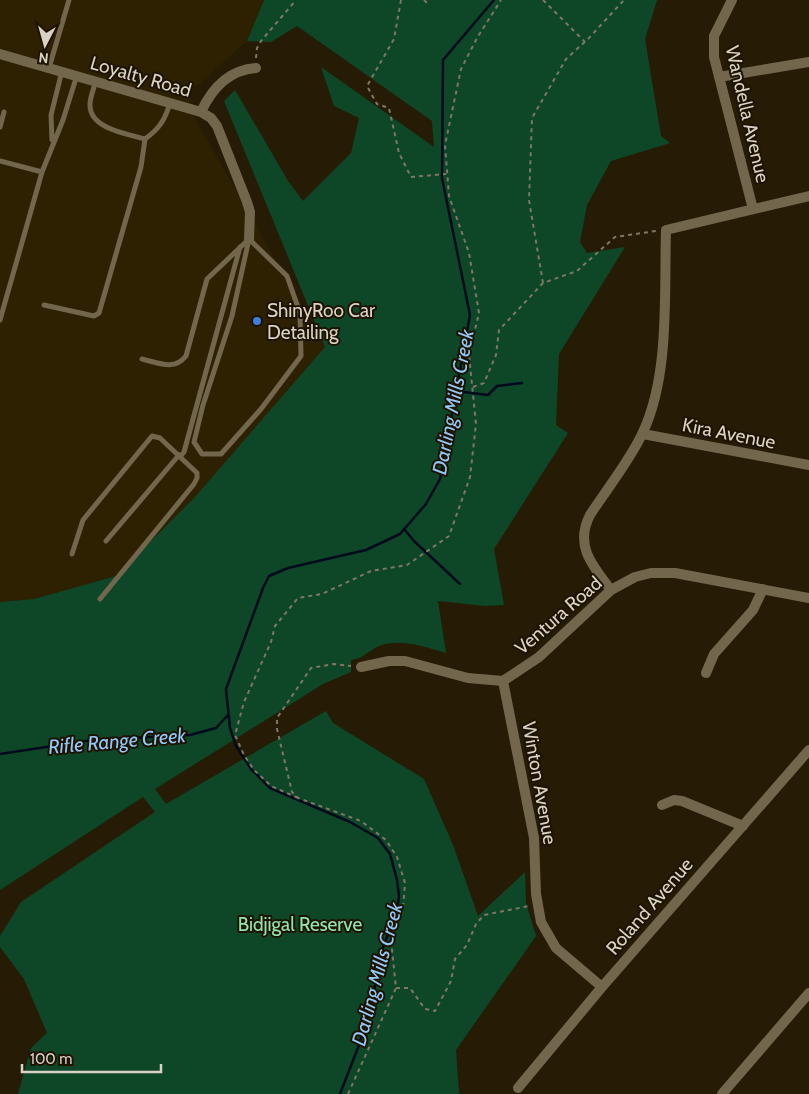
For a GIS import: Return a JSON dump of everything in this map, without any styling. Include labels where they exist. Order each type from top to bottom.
[{"type":"street","name":"Wandella Avenue","points":[[732,0],[714,36],[714,56],[753,209]]},
{"type":"street","name":"Loyalty Road","points":[[0,54],[201,112],[212,91],[231,74],[241,70],[256,68]]},
{"type":"street","points":[[719,77],[809,62]]},
{"type":"street","points":[[201,112],[211,118],[217,126],[247,202],[250,212],[249,239]]},
{"type":"street","points":[[611,590],[585,552],[584,530],[590,515],[643,434],[654,404],[661,374],[666,230],[809,196]]},
{"type":"street","name":"Kira Avenue","points":[[643,434],[809,465]]},
{"type":"street","name":"Ventura Road","points":[[503,681],[539,657],[611,590],[642,575],[665,572],[809,598]]},
{"type":"street","points":[[706,673],[714,654],[753,610],[763,589]]},
{"type":"street","points":[[361,667],[389,661],[405,660],[468,678],[503,681]]},
{"type":"street","name":"Winton Avenue","points":[[503,681],[534,838],[537,904],[544,929],[556,948],[602,987]]},
{"type":"street","name":"Roland Avenue","points":[[518,1088],[602,987],[809,750]]},
{"type":"street","points":[[662,805],[674,800],[682,801],[743,826]]},
{"type":"street","points":[[722,1094],[809,992]]},
{"type":"lane","points":[[50,68],[69,0]]},
{"type":"lane","points":[[52,143],[51,115],[62,71]]},
{"type":"lane","points":[[0,320],[42,172],[52,143],[63,120],[77,75]]},
{"type":"lane","points":[[96,81],[90,104],[92,114],[99,122],[114,131],[145,139]]},
{"type":"lane","points":[[44,305],[94,316],[99,313],[142,166],[145,139],[158,130],[166,116],[170,102]]},
{"type":"lane","points":[[0,127],[4,112]]},
{"type":"lane","points":[[0,161],[42,172]]},
{"type":"lane","points":[[249,239],[287,276],[300,313],[301,356],[261,409],[221,454],[202,454],[194,442],[203,405],[232,316],[249,239]]},
{"type":"lane","points":[[142,359],[171,366],[180,364],[186,356],[207,279],[249,239]]},
{"type":"lane","points":[[106,541],[184,452],[240,247]]},
{"type":"lane","points":[[72,554],[83,520],[152,436],[160,438],[197,473],[196,482],[100,599]]},
{"type":"path","points":[[256,68],[258,46],[296,0]]},
{"type":"path","points":[[401,0],[394,39],[366,86],[377,104],[389,108],[400,153],[411,177],[424,174],[447,174]]},
{"type":"path","points":[[424,0],[428,4]]},
{"type":"path","points":[[348,1094],[396,988],[390,940],[403,909],[405,883],[397,857],[386,840],[361,821],[271,786],[254,770],[244,755],[235,735],[244,702],[271,642],[275,626],[298,598],[322,594],[371,571],[407,566],[449,536],[470,477],[475,451],[476,424],[470,355],[479,313],[469,254],[449,196],[445,145],[461,69],[477,38],[501,0]]},
{"type":"path","points":[[543,0],[585,42]]},
{"type":"path","points":[[543,283],[529,200],[532,118],[566,59],[585,42],[624,0]]},
{"type":"path","points":[[473,387],[484,383],[496,355],[498,330],[543,283],[577,271],[615,237],[666,230]]},
{"type":"path","points":[[298,798],[289,785],[286,761],[277,729],[278,718],[311,668],[334,664],[361,667]]},
{"type":"path","points":[[396,988],[410,988],[425,1009],[435,1011],[451,981],[456,959],[467,945],[474,929],[484,915],[537,904]]},
{"type":"shaded area","points":[[0,0],[264,0],[247,41],[199,84],[188,89],[197,122],[325,347],[194,498],[116,576],[34,599],[0,602]]},
{"type":"green space","name":"Bidjigal Reserve","points":[[264,0],[657,0],[645,39],[661,136],[670,143],[611,161],[587,205],[580,242],[587,253],[625,247],[559,354],[556,425],[568,433],[494,549],[504,605],[485,606],[438,601],[446,653],[404,643],[379,646],[359,658],[351,660],[351,672],[323,684],[155,789],[166,804],[326,711],[333,723],[424,779],[453,845],[478,916],[525,872],[526,903],[536,936],[456,1050],[459,1094],[18,1094],[31,1048],[47,1033],[24,979],[0,947],[0,936],[21,902],[155,812],[143,797],[0,890],[0,602],[34,599],[116,576],[194,498],[325,347],[224,101],[235,90],[288,181],[303,201],[351,153],[359,118],[334,106],[321,67],[434,147],[432,121],[297,26],[271,42],[247,41]]},
{"type":"waterway","name":"Darling Mills Creek","points":[[340,1094],[359,1045],[373,996],[381,953],[397,910],[399,896],[390,854],[378,838],[350,822],[270,788],[251,769],[236,746],[230,728],[226,689],[269,576],[288,568],[366,550],[400,534],[426,504],[440,479],[470,315],[442,178],[443,60],[494,0]]},
{"type":"waterway","points":[[455,391],[488,395],[497,386],[522,383]]},
{"type":"waterway","points":[[404,529],[414,541],[460,584]]},
{"type":"waterway","name":"Rifle Range Creek","points":[[0,754],[92,740],[190,735],[216,728],[228,715]]},
{"type":"place","name":"ShinyRoo Car Detailing","points":[[257,321]]}]
